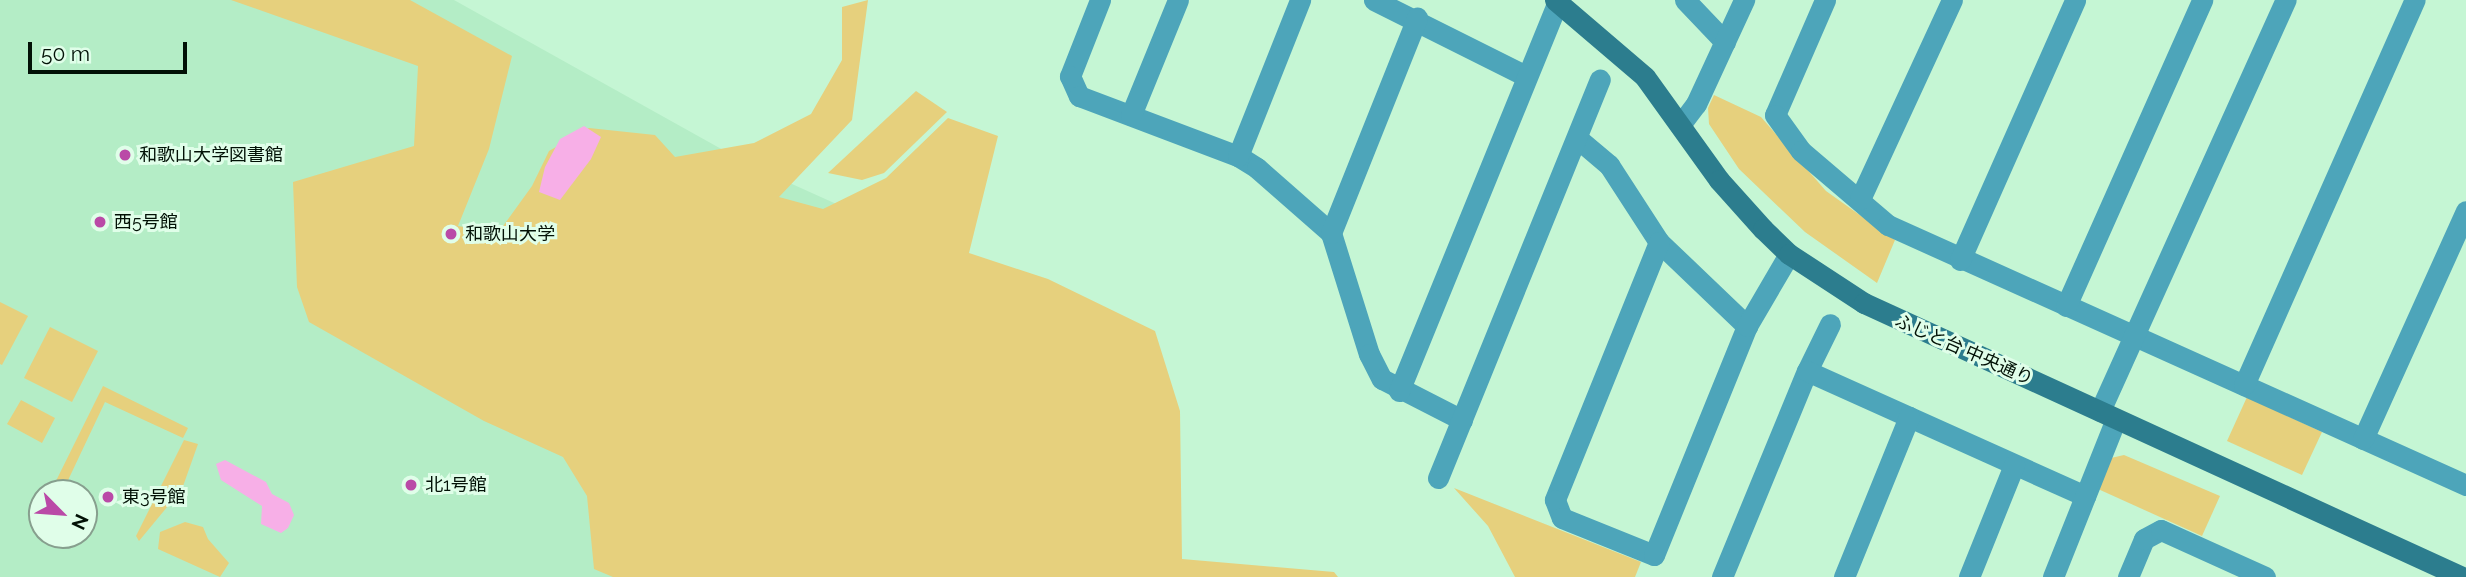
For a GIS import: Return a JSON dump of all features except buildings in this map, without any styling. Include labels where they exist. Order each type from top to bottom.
[{"type":"street","points":[[1100,0],[1070,76],[1079,96],[1238,156],[1331,233],[1369,354],[1382,379],[1399,391],[1462,420]]},
{"type":"street","points":[[1131,114],[1178,0]]},
{"type":"street","points":[[1238,156],[1300,0]]},
{"type":"street","points":[[1374,0],[1418,18],[1526,76]]},
{"type":"street","points":[[1685,0],[1725,42]]},
{"type":"street","points":[[1680,125],[1696,104],[1744,0]]},
{"type":"street","points":[[1825,0],[1775,115],[1801,151],[1888,225],[1959,260],[2466,485]]},
{"type":"street","points":[[1860,199],[1952,0]]},
{"type":"street","points":[[1959,260],[2075,0]]},
{"type":"street","points":[[2066,306],[2202,0]]},
{"type":"street","points":[[2053,577],[2085,496],[2133,337],[2286,0]]},
{"type":"street","points":[[2244,386],[2415,0]]},
{"type":"street","points":[[1399,391],[1556,1]]},
{"type":"street","name":"ふじと台 中央通り","points":[[1556,1],[1645,77],[1719,180],[1789,254],[1864,303],[2462,577]]},
{"type":"street","points":[[1331,233],[1418,18]]},
{"type":"street","points":[[1438,478],[1600,80]]},
{"type":"street","points":[[1577,138],[1609,165],[1659,242],[1747,326]]},
{"type":"street","points":[[2363,439],[2466,211]]},
{"type":"street","points":[[1659,242],[1555,500],[1562,518],[1654,555],[1747,326],[1789,254]]},
{"type":"street","points":[[1722,577],[1807,371],[1830,324]]},
{"type":"street","points":[[1807,371],[2085,496]]},
{"type":"street","points":[[1844,577],[1909,417]]},
{"type":"street","points":[[1969,577],[2014,465]]},
{"type":"street","points":[[2128,577],[2144,539],[2161,530],[2264,577]]},
{"type":"shaded area","name":"和歌山大学","points":[[0,0],[454,0],[750,165],[1056,303],[1147,577],[0,577]]},
{"type":"shaded area","points":[[231,0],[410,0],[512,56],[489,149],[458,226],[498,233],[532,186],[549,151],[589,128],[655,135],[675,157],[754,143],[811,114],[842,60],[842,7],[868,0],[852,120],[779,197],[823,209],[886,178],[948,118],[998,136],[969,253],[1048,279],[1155,331],[1180,411],[1182,559],[1334,572],[1338,577],[613,577],[594,569],[587,496],[563,457],[484,421],[309,322],[297,287],[293,182],[414,146],[418,66]]},
{"type":"shaded area","points":[[916,91],[947,112],[884,173],[862,180],[828,173]]},
{"type":"shaded area","points":[[1714,95],[1761,117],[1826,191],[1895,240],[1877,283],[1805,232],[1739,169],[1709,124],[1708,108]]},
{"type":"shaded area","points":[[584,126],[601,137],[591,159],[560,200],[539,192],[545,167],[560,139]]},
{"type":"shaded area","points":[[0,302],[28,316],[2,365],[0,364]]},
{"type":"shaded area","points":[[50,327],[98,351],[72,402],[24,378]]},
{"type":"shaded area","points":[[103,386],[188,428],[183,438],[105,402],[69,479],[57,479]]},
{"type":"shaded area","points":[[2247,397],[2322,432],[2302,475],[2227,441]]},
{"type":"shaded area","points":[[21,400],[55,418],[42,443],[7,424]]},
{"type":"shaded area","points":[[184,440],[198,444],[182,489],[139,541],[136,536]]},
{"type":"shaded area","points":[[2124,455],[2220,496],[2202,536],[2098,489],[2111,458]]},
{"type":"shaded area","points":[[225,460],[266,482],[272,494],[289,503],[294,515],[288,528],[281,533],[261,524],[262,506],[221,480],[216,464]]},
{"type":"shaded area","points":[[1454,488],[1641,562],[1635,577],[1515,577],[1488,526]]},
{"type":"shaded area","points":[[185,522],[203,527],[208,539],[229,563],[220,577],[158,549],[160,532]]},
{"type":"place","name":"和歌山大学図書館","points":[[125,155]]},
{"type":"place","name":"西5号館","points":[[100,222]]},
{"type":"place","name":"和歌山大学","points":[[451,234]]},
{"type":"place","name":"北1号館","points":[[411,485]]},
{"type":"place","name":"東3号館","points":[[108,497]]}]
